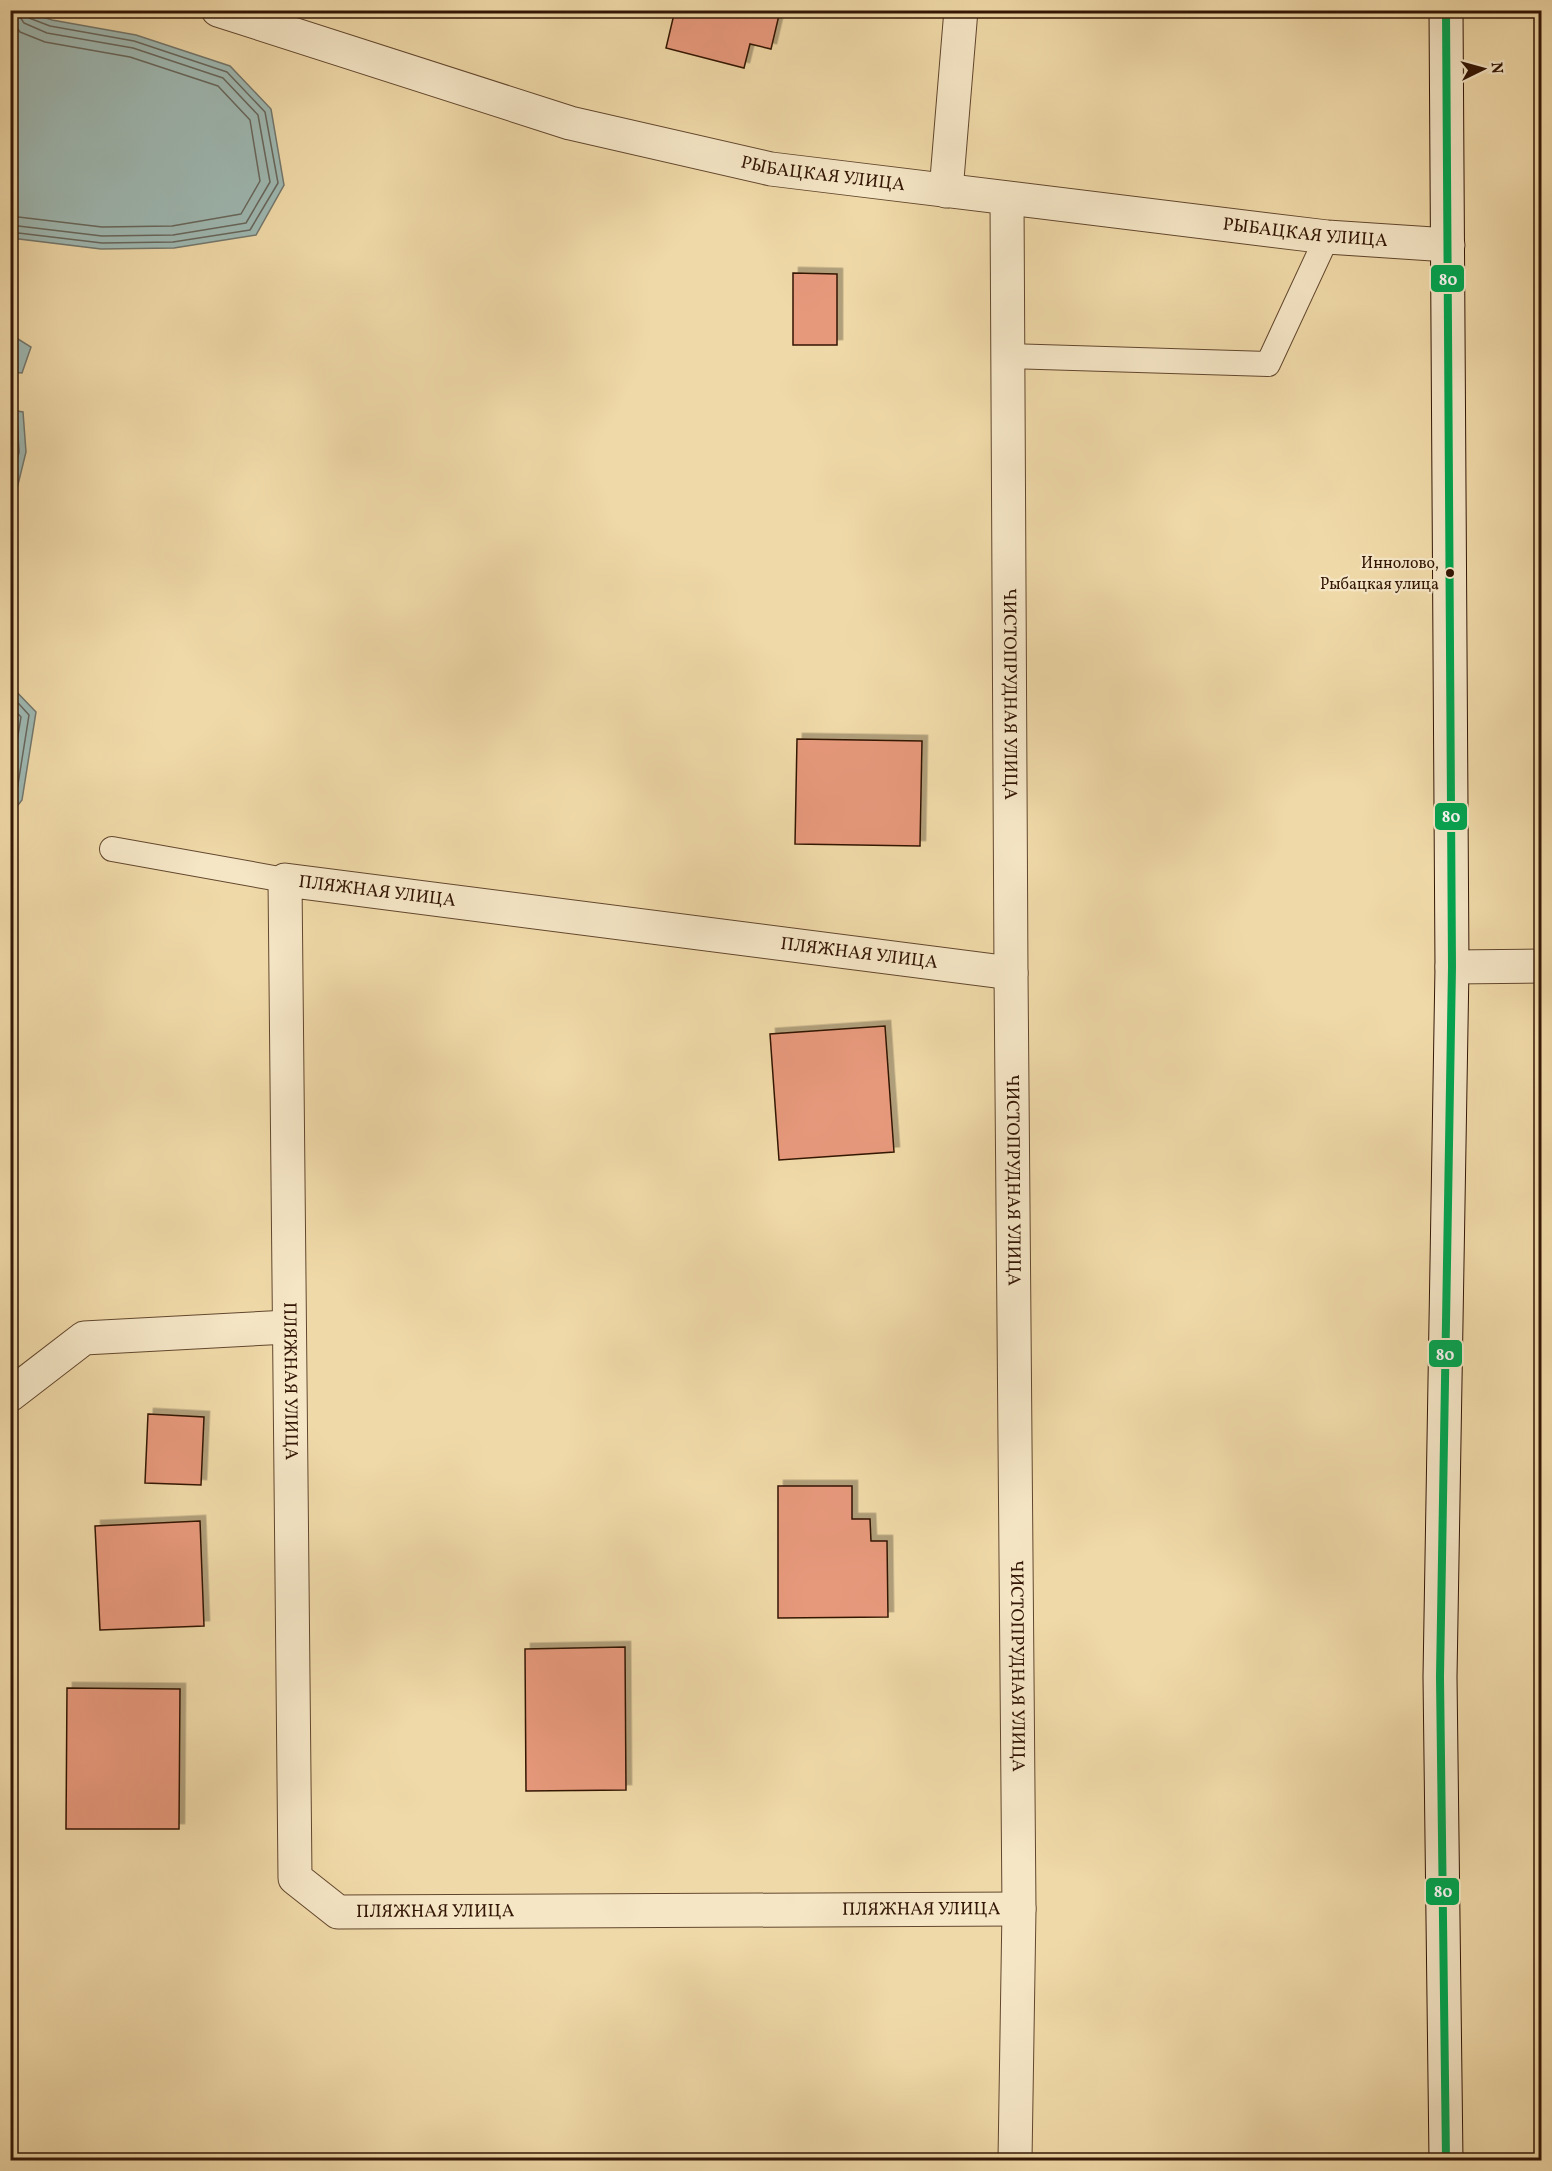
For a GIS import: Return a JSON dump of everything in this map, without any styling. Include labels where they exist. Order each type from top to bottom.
[{"type":"street","name":"РЫБАЦКАЯ УЛИЦА","points":[[218,10],[570,123],[771,169],[1327,237],[1448,245]]},
{"type":"street","points":[[946,191],[961,10]]},
{"type":"street","points":[[1446,10],[1452,967],[1440,1677],[1446,2160]]},
{"type":"street","name":"ЧИСТОПРУДНАЯ УЛИЦА","points":[[1007,199],[1019,1908],[1015,2160]]},
{"type":"street","name":"ПЛЯЖНАЯ УЛИЦА","points":[[1011,973],[285,880],[288,1327],[296,1878],[338,1912],[1019,1908]]},
{"type":"street","points":[[1452,967],[1542,966]]},
{"type":"street","points":[[10,1395],[84,1338],[288,1327]]},
{"type":"lane","points":[[1007,356],[1268,364],[1327,237]]},
{"type":"lane","points":[[112,849],[285,880]]},
{"type":"water","points":[[11,10],[26,11],[52,20],[136,35],[230,66],[271,109],[284,185],[256,235],[174,248],[101,249],[11,238]]},
{"type":"water","points":[[10,334],[31,347],[22,373],[11,372]]},
{"type":"water","points":[[11,410],[23,412],[26,452],[11,513]]},
{"type":"water","points":[[11,686],[36,712],[22,800],[11,814]]},
{"type":"building","points":[[675,10],[795,10],[780,11],[771,49],[750,44],[744,68],[666,48]]},
{"type":"building","points":[[793,273],[837,274],[837,345],[793,345]]},
{"type":"building","points":[[797,739],[922,741],[920,846],[795,844]]},
{"type":"building","points":[[885,1026],[894,1152],[779,1160],[770,1034]]},
{"type":"building","points":[[148,1414],[204,1417],[201,1485],[145,1483]]},
{"type":"building","points":[[778,1486],[852,1486],[852,1519],[870,1519],[871,1541],[887,1541],[888,1617],[778,1618]]},
{"type":"building","points":[[200,1521],[204,1626],[100,1630],[95,1526]]},
{"type":"building","points":[[625,1647],[626,1790],[526,1791],[525,1649]]},
{"type":"building","points":[[67,1688],[180,1689],[179,1829],[66,1829]]},
{"type":"transit line","name":"80","points":[[1446,10],[1452,967],[1440,1677],[1446,2160]]},
{"type":"place","name":"Иннолово, Рыбацкая улица","points":[[1450,573]]}]
